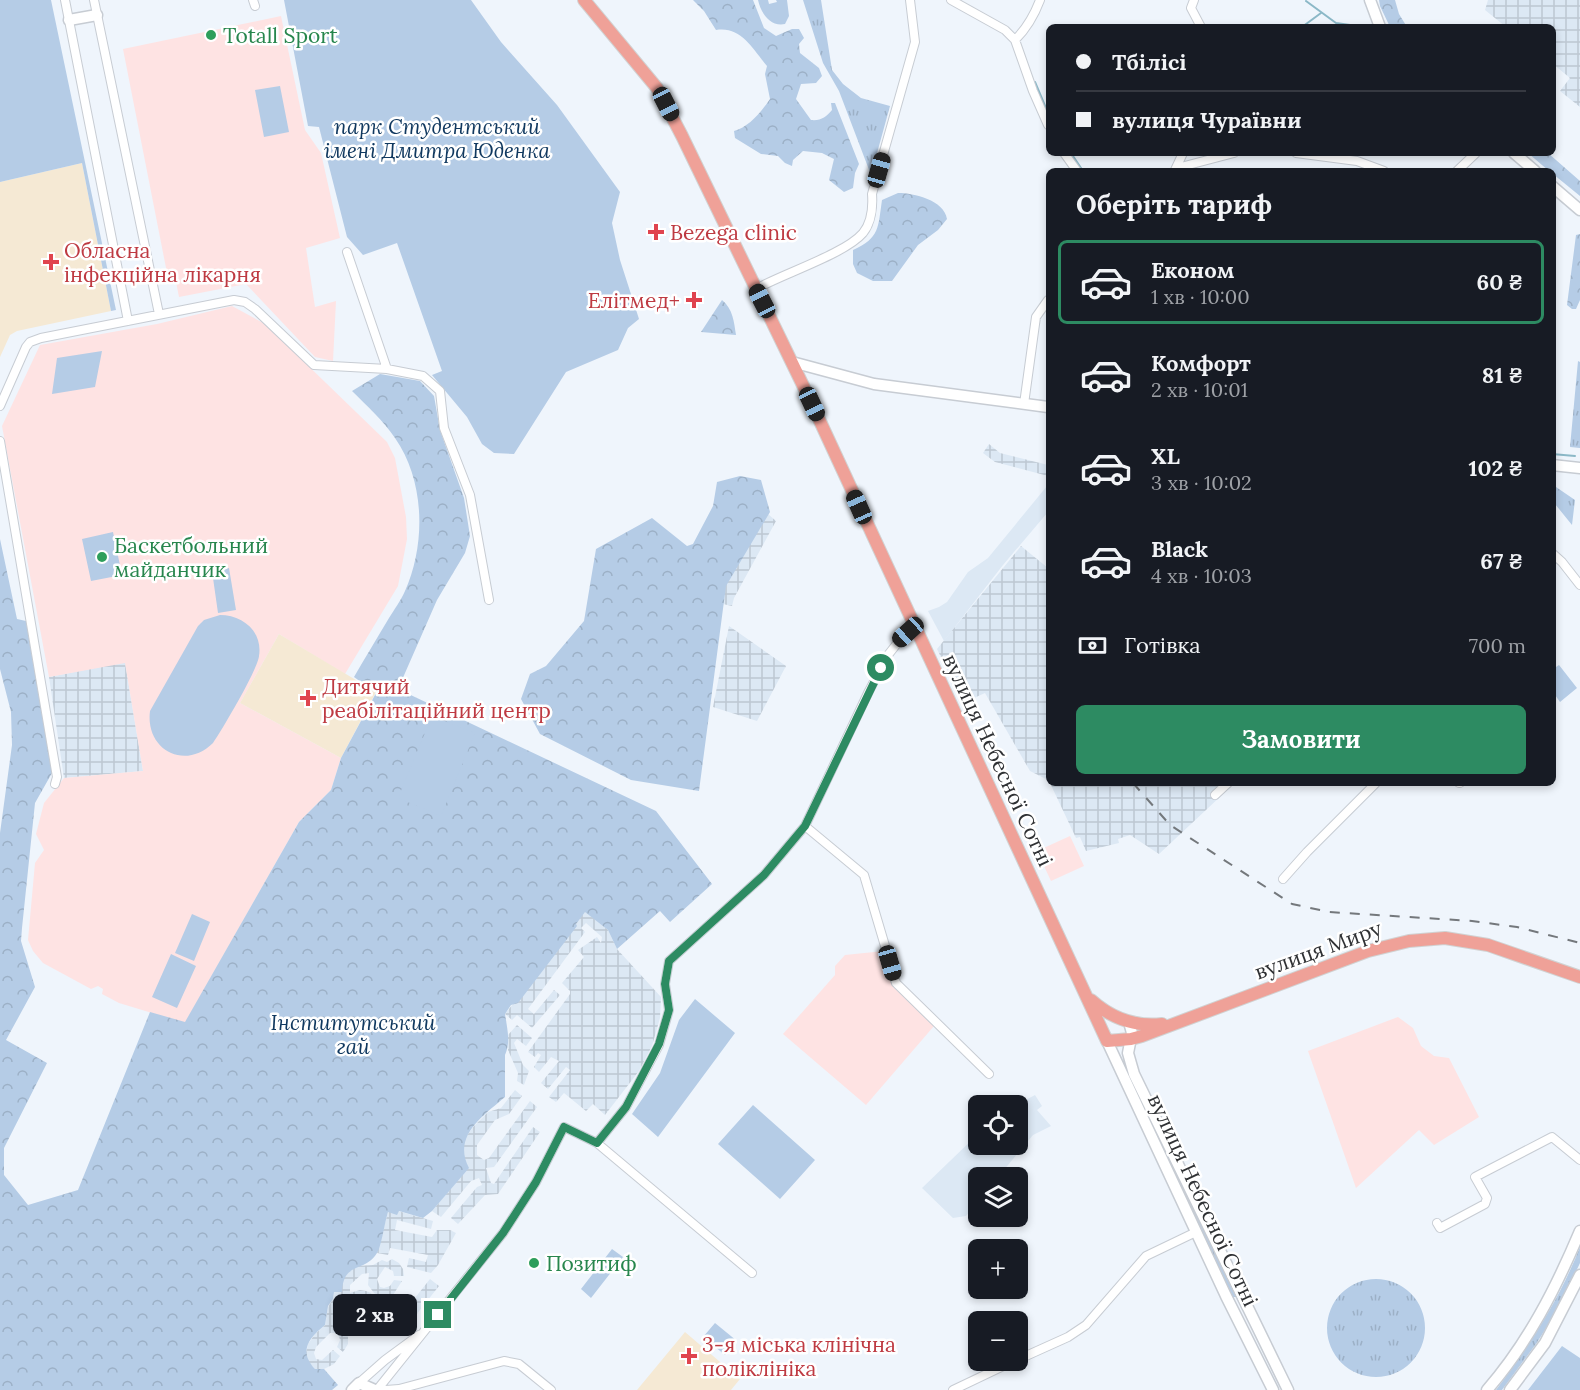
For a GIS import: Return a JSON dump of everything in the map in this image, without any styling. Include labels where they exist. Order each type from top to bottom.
[{"type":"main road","name":"вулиця Небесної Сотні","points":[[584,0],[657,88],[792,362],[1107,1041]]},
{"type":"main road","name":"вулиця Миру","points":[[1107,1041],[1131,1039],[1368,951],[1409,940],[1445,938],[1488,945],[1580,977]]},
{"type":"main road","name":"вулиця Миру","points":[[1086,996],[1100,1008],[1129,1022],[1156,1025],[1175,1023]]},
{"type":"main road","points":[[1098,1022],[1115,1017]]},
{"type":"street","points":[[65,0],[128,321]]},
{"type":"street","points":[[94,0],[159,314]]},
{"type":"street","points":[[756,289],[830,255],[857,239],[867,226],[871,215],[872,194],[915,42],[910,0]]},
{"type":"street","points":[[951,0],[1005,30],[1015,40],[1046,120]]},
{"type":"street","points":[[1015,40],[1025,29],[1040,0]]},
{"type":"street","points":[[1194,0],[1191,8],[1199,24]]},
{"type":"street","points":[[1370,0],[1379,24]]},
{"type":"street","points":[[69,20],[97,15]]},
{"type":"street","points":[[1180,168],[1223,156]]},
{"type":"street","points":[[1319,156],[1357,161],[1376,168]]},
{"type":"street","points":[[1460,168],[1473,156]]},
{"type":"street","points":[[1518,156],[1532,168]]},
{"type":"street","points":[[1556,189],[1580,210]]},
{"type":"street","points":[[347,252],[387,369]]},
{"type":"street","points":[[0,406],[30,342],[234,300],[245,302],[314,365],[387,369],[423,376],[440,391],[444,428],[470,495],[489,600]]},
{"type":"street","points":[[1024,404],[1036,317],[1046,303]]},
{"type":"street","points":[[792,362],[874,384],[1046,406]]},
{"type":"street","points":[[0,441],[57,777],[55,784]]},
{"type":"street","points":[[1556,465],[1580,468]]},
{"type":"street","points":[[1556,557],[1580,585]]},
{"type":"street","points":[[597,1143],[626,1107],[659,1044],[669,1010],[665,984],[669,961],[764,875],[805,826],[869,690],[888,655],[899,641],[916,628]]},
{"type":"street","points":[[1215,795],[1225,786]]},
{"type":"street","points":[[1283,879],[1373,786]]},
{"type":"street","points":[[805,826],[864,875],[896,983],[989,1074]]},
{"type":"street","name":"вулиця Небесної Сотні","points":[[1129,1022],[1131,1026],[1129,1059],[1134,1086],[1196,1232],[1230,1306],[1273,1390]]},
{"type":"street","name":"вулиця Небесної Сотні","points":[[1107,1041],[1134,1086],[1244,1299],[1288,1390]]},
{"type":"street","points":[[356,1386],[376,1390],[427,1329],[503,1233],[536,1182],[564,1127],[597,1143],[752,1273]]},
{"type":"street","points":[[1437,1223],[1440,1228],[1485,1204],[1487,1198],[1475,1177],[1552,1137],[1580,1160]]},
{"type":"street","points":[[1028,1355],[1068,1337],[1086,1325],[1146,1256],[1196,1232]]},
{"type":"street","points":[[1487,1390],[1535,1324],[1562,1274],[1580,1232]]},
{"type":"street","points":[[1510,1390],[1545,1343],[1580,1275]]},
{"type":"street","points":[[1230,1306],[1244,1299]]},
{"type":"street","points":[[356,1386],[385,1360],[427,1329]]},
{"type":"street","points":[[386,1390],[399,1389],[504,1361],[519,1364],[551,1390]]},
{"type":"street","points":[[953,1390],[994,1371]]},
{"type":"shaded area","points":[[1488,0],[1580,0],[1580,107],[1560,91],[1570,78],[1556,66],[1556,24],[1502,24],[1485,10]]},
{"type":"shaded area","points":[[281,16],[305,130],[321,153],[340,238],[306,248],[315,307],[336,301],[333,361],[315,357],[246,284],[179,297],[175,277],[168,278],[123,49]]},
{"type":"shaded area","name":"Обласна інфекційна лікарня","points":[[82,163],[111,311],[17,331],[10,335],[0,357],[0,182]]},
{"type":"shaded area","points":[[232,306],[265,324],[387,442],[395,458],[406,517],[407,539],[398,586],[345,674],[279,634],[240,703],[341,758],[331,790],[299,822],[185,1023],[119,1003],[102,994],[103,989],[98,986],[91,989],[43,963],[33,951],[28,940],[35,863],[44,850],[36,834],[44,803],[64,778],[143,771],[125,663],[49,677],[2,426],[40,345],[157,324]]},
{"type":"shaded area","points":[[989,444],[1000,453],[1046,464],[1046,475],[995,462],[983,453]]},
{"type":"shaded area","points":[[1046,487],[1046,514],[944,641],[928,611],[947,602],[968,572],[988,558]]},
{"type":"shaded area","points":[[761,500],[768,514],[776,521],[734,598],[732,606],[714,602]]},
{"type":"shaded area","points":[[1021,546],[1046,566],[1046,779],[1030,771],[985,693],[963,703],[937,649]]},
{"type":"shaded area","points":[[729,626],[786,666],[757,721],[713,707]]},
{"type":"shaded area","name":"Дитячий реабілітаційний центр","points":[[279,634],[376,692],[341,758],[240,703]]},
{"type":"shaded area","points":[[125,662],[143,771],[64,778],[49,677]]},
{"type":"shaded area","points":[[1051,786],[1226,786],[1222,795],[1159,854],[1130,835],[1118,839],[1119,843],[1086,851],[1080,837],[1076,838]]},
{"type":"shaded area","points":[[1070,836],[1084,866],[1051,881],[1037,851]]},
{"type":"shaded area","points":[[585,911],[608,930],[617,949],[661,997],[660,1018],[652,1046],[639,1071],[605,1115],[593,1104],[586,1111],[564,1093],[556,1102],[549,1097],[570,1070],[566,1067],[548,1089],[541,1083],[559,1061],[551,1057],[539,1072],[534,1067],[541,1055],[538,1053],[535,1057],[528,1052],[570,994],[562,983],[584,957],[578,950],[597,937],[601,943],[602,937],[586,923],[581,928],[585,932],[528,1009],[534,1014],[554,990],[560,995],[532,1028],[517,1015],[512,1020],[505,1014]]},
{"type":"shaded area","points":[[884,951],[906,997],[934,1026],[866,1105],[783,1034],[835,975],[835,966],[845,955]]},
{"type":"shaded area","points":[[1398,1017],[1413,1028],[1421,1046],[1434,1056],[1449,1058],[1479,1117],[1434,1145],[1419,1130],[1356,1188],[1308,1051]]},
{"type":"shaded area","points":[[517,1025],[532,1038],[526,1046],[517,1039],[514,1043],[523,1065],[529,1071],[524,1085],[517,1081],[518,1073],[508,1050],[508,1035]]},
{"type":"shaded area","points":[[515,1090],[522,1096],[509,1114],[495,1120],[477,1145],[477,1155],[484,1160],[489,1158],[530,1101],[537,1107],[494,1167],[486,1168],[491,1183],[494,1184],[533,1127],[540,1132],[498,1194],[485,1195],[458,1224],[451,1218],[477,1187],[482,1185],[479,1178],[471,1181],[441,1217],[432,1211],[468,1168],[463,1156],[464,1140],[488,1112],[501,1108]]},
{"type":"shaded area","points":[[1035,1095],[1042,1106],[1037,1110],[1051,1126],[1033,1135],[1028,1141],[1028,1099]]},
{"type":"shaded area","points":[[968,1144],[968,1155],[1016,1155],[1006,1167],[968,1167],[968,1214],[966,1216],[953,1218],[922,1188]]},
{"type":"shaded area","points":[[398,1211],[433,1221],[431,1229],[397,1220],[395,1230],[432,1237],[437,1230],[450,1230],[456,1233],[431,1273],[407,1267],[409,1258],[426,1262],[428,1255],[390,1248],[388,1255],[377,1253],[388,1212]]},
{"type":"shaded area","points":[[392,1259],[399,1263],[404,1276],[394,1276],[393,1271],[385,1267],[377,1279],[380,1287],[384,1288],[390,1286],[394,1280],[402,1281],[393,1295],[382,1297],[374,1293],[368,1285],[369,1273],[362,1274],[350,1285],[350,1293],[366,1291],[371,1293],[375,1301],[375,1311],[367,1309],[362,1301],[353,1302],[350,1310],[352,1317],[360,1319],[365,1313],[380,1318],[370,1332],[365,1327],[351,1328],[340,1315],[343,1304],[339,1303],[335,1309],[333,1323],[345,1330],[348,1344],[343,1352],[337,1347],[339,1336],[330,1333],[316,1347],[314,1353],[316,1359],[322,1360],[333,1350],[340,1356],[334,1364],[324,1369],[315,1369],[307,1361],[308,1344],[325,1325],[328,1307],[334,1292],[346,1275],[356,1266],[373,1265],[382,1260],[387,1262]]},
{"type":"shaded area","points":[[430,1279],[439,1286],[412,1320],[403,1313]]},
{"type":"shaded area","name":"3-я міська клінічна поліклініка","points":[[685,1332],[740,1379],[731,1390],[637,1390]]},
{"type":"green space","points":[[0,0],[51,0],[116,310],[111,311],[82,163],[0,182]]},
{"type":"green space","name":"парк Студентський імені Дмитра Юденка","points":[[284,0],[471,0],[501,42],[557,105],[620,192],[612,223],[620,260],[639,319],[628,328],[618,350],[566,372],[514,454],[494,453],[482,444],[467,417],[432,375],[442,371],[397,243],[363,255],[347,237],[319,127],[308,126]]},
{"type":"green space","points":[[693,0],[753,0],[764,28],[776,36],[792,29],[799,29],[804,38],[799,44],[800,53],[819,68],[822,76],[816,83],[801,84],[796,99],[811,120],[825,117],[832,110],[831,103],[835,103],[859,164],[853,188],[844,192],[829,180],[834,159],[822,153],[803,151],[793,160],[792,166],[778,156],[761,154],[735,138],[734,131],[750,123],[770,99],[765,74],[767,66],[739,35],[732,31],[716,30],[704,11]]},
{"type":"green space","points":[[758,0],[768,0],[769,4],[777,2],[776,0],[787,0],[789,16],[785,24],[775,23],[767,18]]},
{"type":"green space","points":[[803,0],[821,0],[832,70],[843,84],[861,98],[890,106],[871,175],[839,91],[823,63]]},
{"type":"green space","points":[[1379,0],[1395,0],[1405,24],[1389,24]]},
{"type":"green space","points":[[280,86],[289,132],[264,137],[255,90]]},
{"type":"green space","points":[[1532,156],[1551,156],[1580,181],[1580,196],[1556,176],[1556,168],[1546,168]]},
{"type":"green space","points":[[898,193],[920,196],[934,202],[945,212],[947,219],[938,230],[918,245],[892,281],[873,281],[857,273],[853,264],[853,250],[862,246],[876,231],[882,200]]},
{"type":"green space","points":[[1580,234],[1580,300],[1576,309],[1572,309],[1567,305],[1576,235]]},
{"type":"green space","points":[[722,300],[731,312],[736,335],[701,332]]},
{"type":"green space","points":[[102,351],[95,387],[52,394],[57,358]]},
{"type":"green space","points":[[1578,361],[1580,362],[1580,448],[1570,447]]},
{"type":"green space","name":"Інститутський гай","points":[[380,374],[420,381],[434,396],[440,430],[464,498],[470,536],[465,553],[437,600],[398,689],[656,811],[712,884],[670,922],[660,911],[617,949],[608,930],[585,912],[576,924],[577,926],[518,1003],[511,1005],[505,1014],[508,1040],[505,1055],[505,1097],[479,1119],[467,1136],[464,1146],[469,1168],[432,1211],[423,1218],[399,1211],[397,1215],[388,1212],[377,1253],[367,1263],[350,1271],[346,1276],[342,1292],[334,1292],[333,1299],[328,1306],[325,1325],[310,1340],[306,1351],[307,1356],[315,1369],[324,1369],[338,1385],[332,1390],[0,1390],[0,833],[12,745],[11,712],[0,669],[0,539],[17,619],[26,621],[52,773],[35,803],[22,928],[21,941],[35,987],[6,1040],[47,1063],[4,1148],[4,1175],[28,1205],[78,1190],[150,1012],[185,1022],[299,822],[331,790],[341,758],[376,693],[354,677],[405,591],[417,553],[419,533],[417,493],[405,455],[385,425],[352,391]]},
{"type":"green space","points":[[740,476],[761,480],[770,512],[726,586],[699,791],[631,780],[540,734],[521,699],[530,674],[546,666],[584,621],[596,549],[652,518],[687,546],[693,544],[713,506],[717,482]]},
{"type":"green space","points":[[1556,487],[1575,500],[1572,525],[1556,505]]},
{"type":"green space","name":"Баскетбольний майданчик","points":[[113,532],[122,575],[91,581],[82,539]]},
{"type":"green space","points":[[229,568],[236,610],[218,613],[212,571]]},
{"type":"green space","points":[[220,615],[243,621],[254,632],[259,647],[257,663],[239,700],[213,743],[191,755],[169,752],[160,746],[154,736],[150,725],[150,711],[198,626],[204,620]]},
{"type":"green space","points":[[1559,665],[1577,688],[1560,702],[1556,696],[1556,667]]},
{"type":"green space","points":[[432,716],[475,733],[441,816],[398,798]]},
{"type":"green space","points":[[192,914],[210,922],[194,961],[175,953]]},
{"type":"green space","points":[[171,954],[196,966],[177,1008],[152,997]]},
{"type":"green space","points":[[695,999],[735,1033],[658,1137],[632,1114],[660,1073],[679,1020]]},
{"type":"green space","points":[[1135,1084],[1237,1294],[1236,1297],[1231,1297],[1133,1085]]},
{"type":"green space","points":[[753,1105],[815,1160],[780,1199],[718,1144]]},
{"type":"green space","points":[[1580,1247],[1580,1263],[1557,1311],[1502,1390],[1496,1390],[1543,1321]]},
{"type":"green space","points":[[612,1249],[623,1257],[591,1298],[581,1289]]},
{"type":"green space","points":[[1376,1279],[1395,1282],[1411,1293],[1422,1309],[1425,1328],[1422,1347],[1411,1363],[1395,1374],[1376,1377],[1357,1374],[1341,1363],[1330,1347],[1327,1328],[1330,1309],[1341,1293],[1357,1282]]},
{"type":"green space","points":[[715,1323],[737,1341],[725,1355],[703,1337]]},
{"type":"green space","points":[[1562,1346],[1580,1358],[1580,1390],[1528,1390]]},
{"type":"waterway","points":[[1306,1],[1336,23],[1343,24]]},
{"type":"waterway","points":[[1306,24],[1321,13]]},
{"type":"waterway","points":[[1035,82],[1046,108]]},
{"type":"waterway","points":[[1073,156],[1081,168]]},
{"type":"waterway","points":[[1556,454],[1575,456]]},
{"type":"railway","points":[[1136,786],[1170,825],[1292,904],[1329,912],[1472,921],[1517,927],[1580,943]]},
{"type":"place","name":"Totall Sport","points":[[211,35]]},
{"type":"place","name":"Bezega clinic","points":[[656,232]]},
{"type":"place","name":"Обласна інфекційна лікарня","points":[[51,262]]},
{"type":"place","name":"Елітмед+","points":[[694,300]]},
{"type":"place","name":"Баскетбольний майданчик","points":[[102,557]]},
{"type":"place","name":"Дитячий реабілітаційний центр","points":[[308,698]]},
{"type":"place","name":"Позитиф","points":[[534,1263]]},
{"type":"place","name":"3-я міська клінічна поліклініка","points":[[689,1356]]},
{"type":"route","points":[[438,1315],[503,1233],[536,1182],[564,1127],[597,1143],[626,1107],[659,1044],[669,1010],[665,984],[666,967],[669,961],[764,875],[805,826],[881,668]]}]
